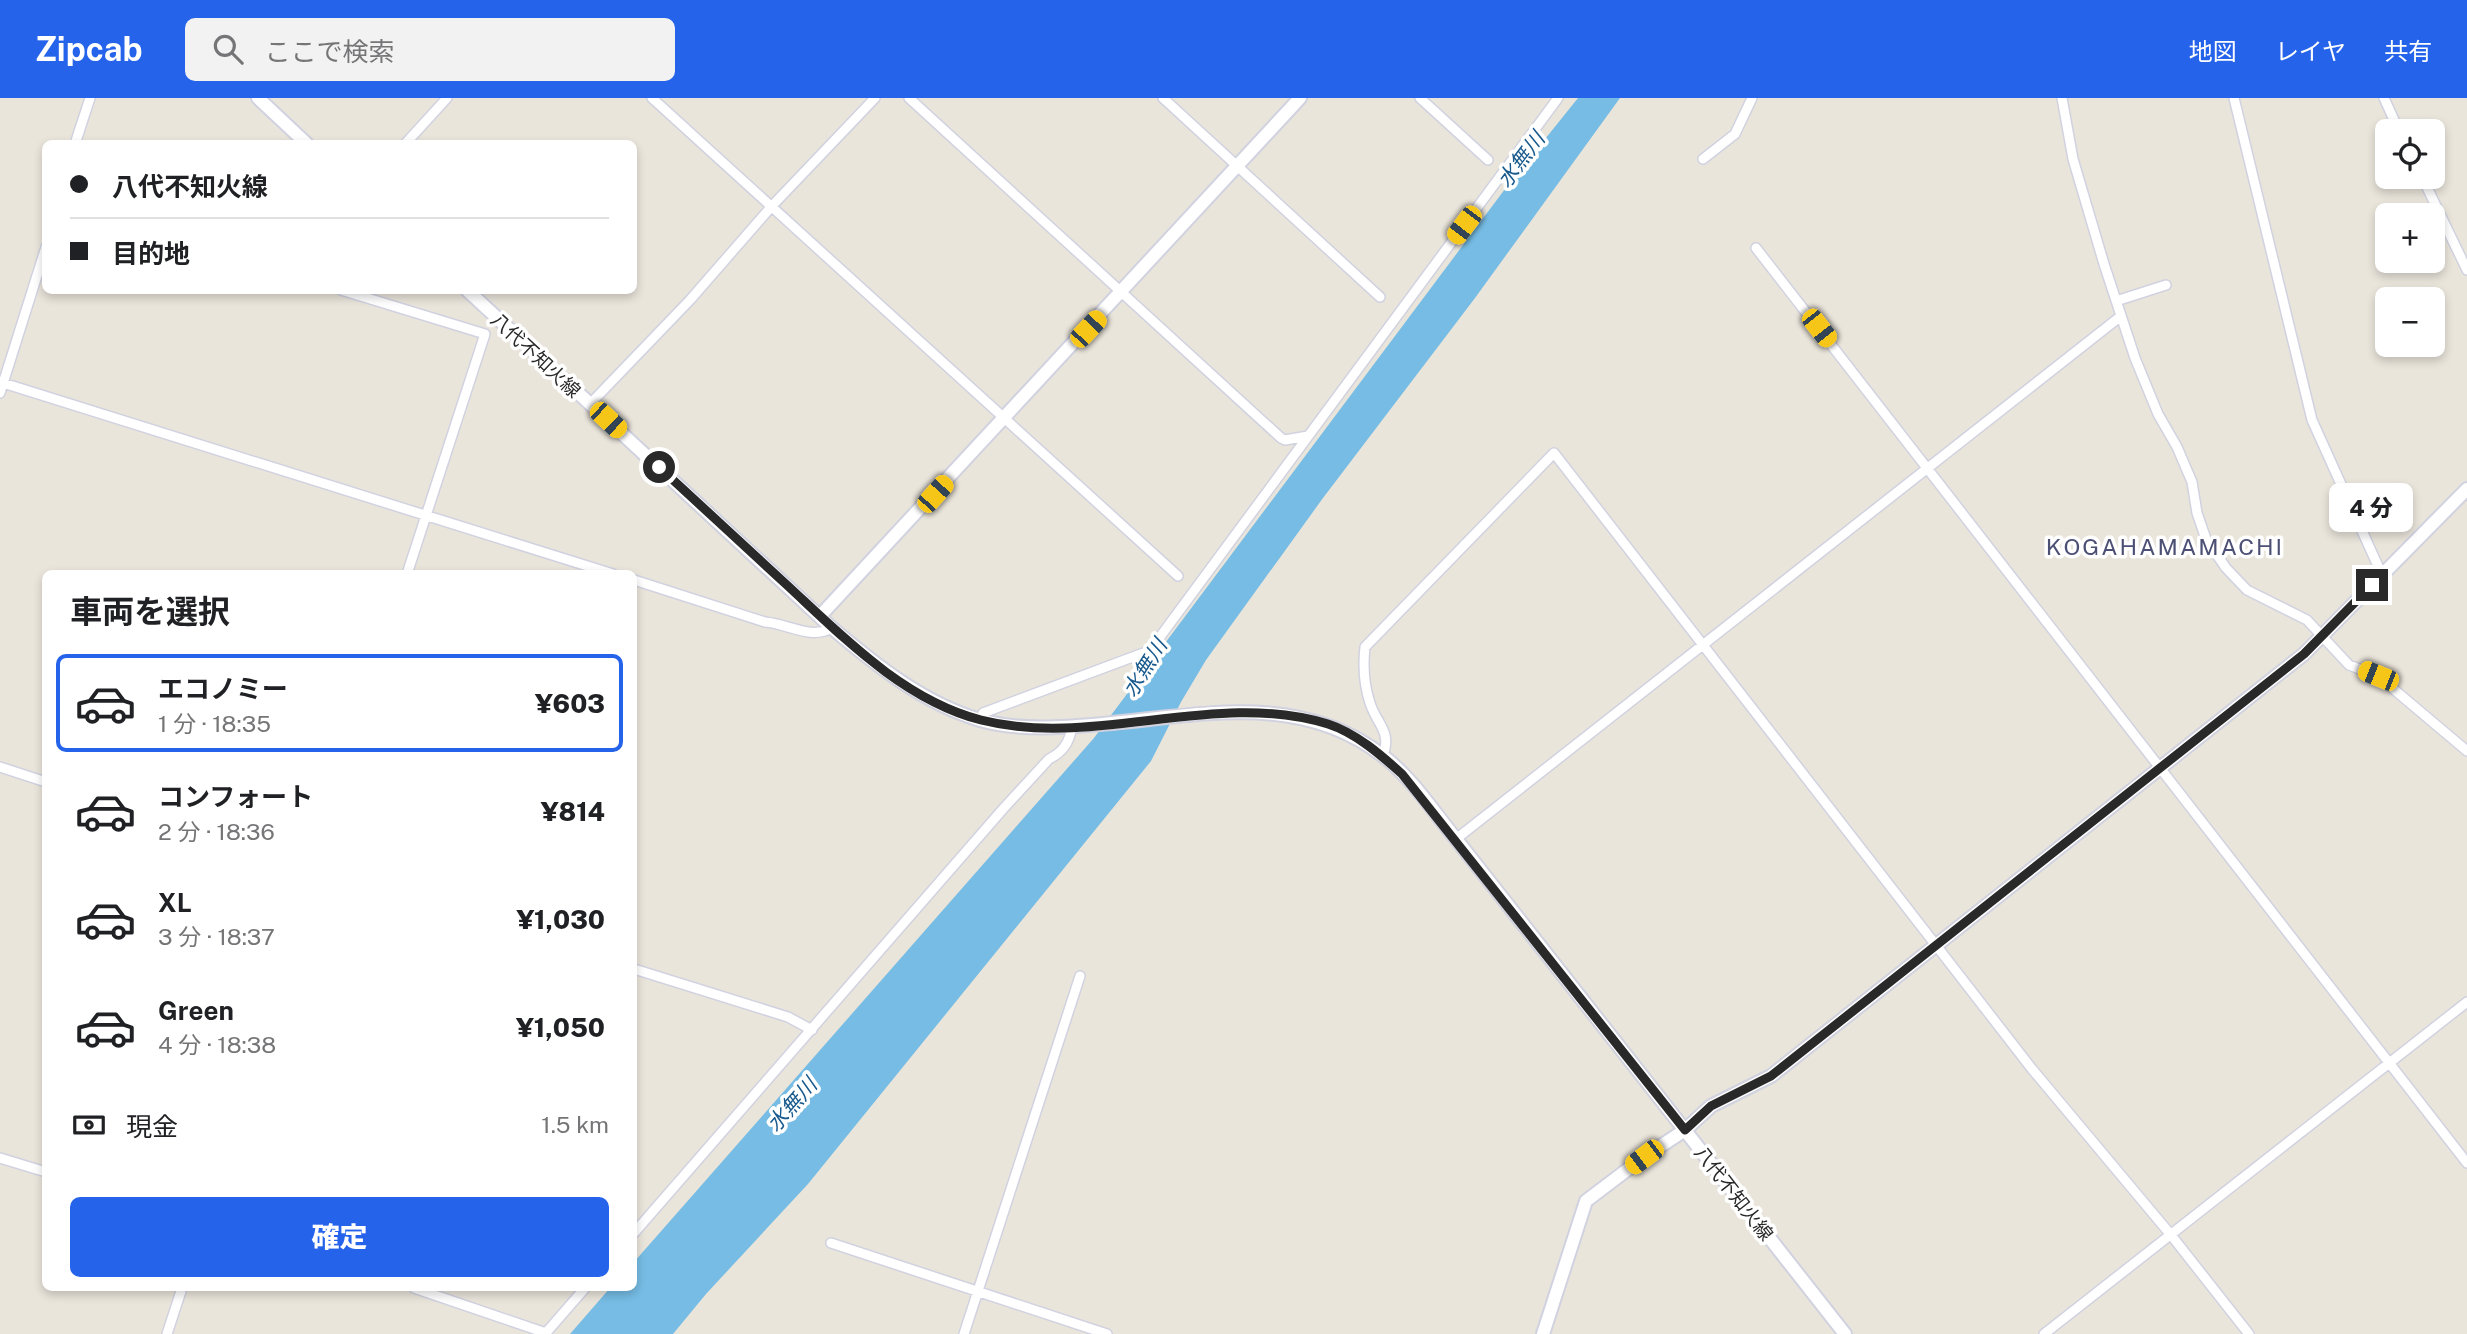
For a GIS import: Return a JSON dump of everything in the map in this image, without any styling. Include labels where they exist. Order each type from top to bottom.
[{"type":"main road","points":[[258,98],[303,140]]},
{"type":"main road","points":[[820,616],[1300,98]]},
{"type":"main road","name":"八代不知火線","points":[[471,294],[832,628],[886,673],[908,687],[980,720],[1022,727],[1076,727],[1266,712],[1330,725],[1383,756],[1402,774],[1457,839],[1844,1334]]},
{"type":"main road","points":[[1543,1334],[1586,1201],[1685,1130],[1711,1106],[1771,1076],[2304,654],[2467,489]]},
{"type":"street","points":[[76,140],[90,98]]},
{"type":"street","points":[[409,140],[447,98]]},
{"type":"street","points":[[652,98],[1178,576]]},
{"type":"street","points":[[590,404],[690,300],[771,207],[875,98]]},
{"type":"street","points":[[909,98],[1281,438],[1285,440],[1308,436]]},
{"type":"street","points":[[1163,98],[1380,298]]},
{"type":"street","points":[[1420,98],[1488,160]]},
{"type":"street","points":[[980,720],[982,713],[1146,652],[1154,645],[1558,98]]},
{"type":"street","points":[[1703,159],[1735,134],[1752,98]]},
{"type":"street","points":[[2062,98],[2073,159],[2116,301],[2158,414],[2177,447],[2192,482],[2197,513],[2206,539],[2226,568],[2247,590],[2307,620],[2349,665],[2378,676],[2467,751]]},
{"type":"street","points":[[2234,98],[2312,420],[2382,575]]},
{"type":"street","points":[[2384,98],[2394,119]]},
{"type":"street","points":[[2427,189],[2467,270]]},
{"type":"street","points":[[1756,248],[2467,1163]]},
{"type":"street","points":[[0,393],[42,259]]},
{"type":"street","points":[[2116,301],[2166,285]]},
{"type":"street","points":[[354,294],[485,334],[408,570]]},
{"type":"street","points":[[1457,839],[2121,316]]},
{"type":"street","points":[[2,383],[601,570]]},
{"type":"street","points":[[1383,756],[1387,745],[1386,734],[1371,705],[1365,680],[1365,646],[1553,453],[2032,1069],[2171,1235],[2249,1334]]},
{"type":"street","points":[[637,581],[765,622],[815,634],[832,628]]},
{"type":"street","points":[[637,1230],[1003,809],[1049,759],[1059,754],[1076,727]]},
{"type":"street","points":[[0,767],[42,781]]},
{"type":"street","points":[[637,970],[788,1017],[812,1030]]},
{"type":"street","points":[[964,1334],[1080,976]]},
{"type":"street","points":[[2044,1334],[2467,1002]]},
{"type":"street","points":[[0,1158],[42,1171]]},
{"type":"street","points":[[831,1243],[1107,1334]]},
{"type":"street","points":[[167,1334],[181,1291]]},
{"type":"street","points":[[423,1291],[545,1333],[582,1291]]},
{"type":"water","name":"水無川","points":[[1578,98],[1620,98],[1206,660],[1151,761],[808,1184],[706,1294],[673,1334],[570,1334],[607,1291],[637,1291],[637,1259],[1094,738],[1505,189]]},
{"type":"district","name":"KOGAHAMAMACHI","points":[[2165,547]]},
{"type":"route","points":[[659,467],[832,628],[886,673],[908,687],[980,720],[1034,728],[1072,727],[1266,712],[1330,725],[1383,756],[1402,774],[1457,839],[1685,1130],[1711,1106],[1771,1076],[2304,654],[2372,585]]}]
